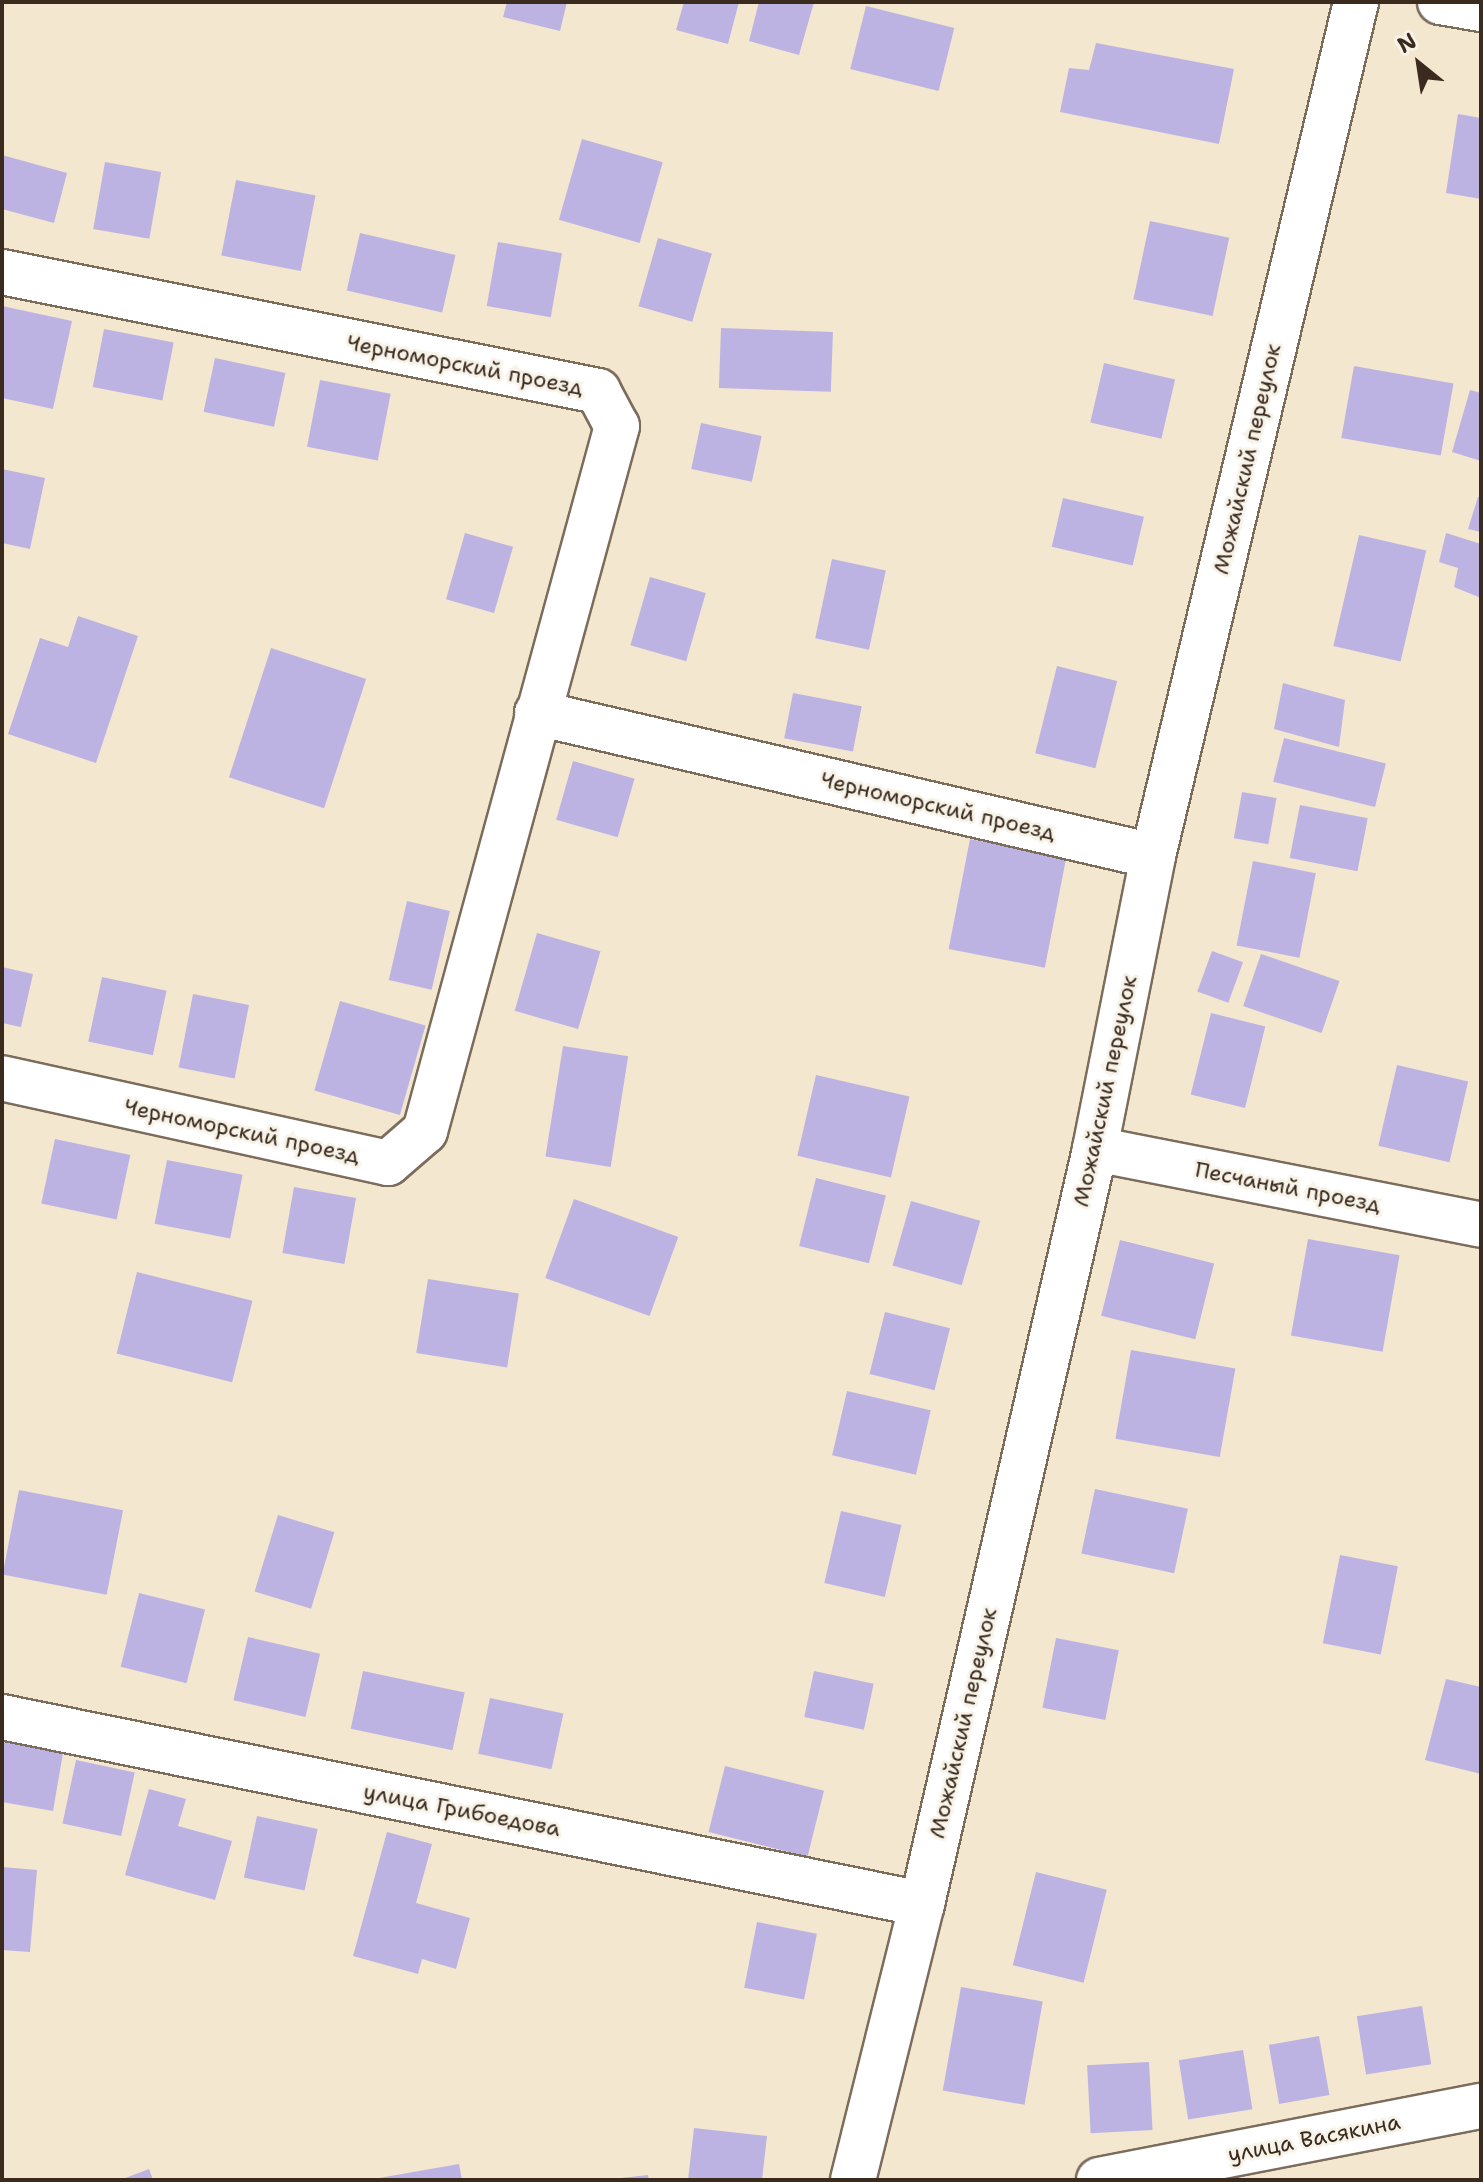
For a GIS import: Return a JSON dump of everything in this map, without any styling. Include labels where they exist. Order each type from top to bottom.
[{"type":"street","name":"Можайский переулок","points":[[853,2180],[922,1904],[1095,1149],[1153,856],[1356,2]]},
{"type":"street","points":[[1440,2],[1481,9]]},
{"type":"street","name":"Черноморский проезд","points":[[2,272],[598,391],[617,426],[425,1131],[388,1163],[2,1078]]},
{"type":"street","name":"Черноморский проезд","points":[[537,713],[1153,856]]},
{"type":"street","name":"Песчаный проезд","points":[[1095,1149],[1481,1225]]},
{"type":"street","name":"улица Грибоедова","points":[[2,1717],[922,1904]]},
{"type":"street","name":"улица Васякина","points":[[1099,2180],[1481,2106]]},
{"type":"building","points":[[507,2],[567,2],[560,31],[503,17]]},
{"type":"building","points":[[684,2],[739,2],[728,44],[676,30]]},
{"type":"building","points":[[759,2],[814,2],[799,55],[749,41]]},
{"type":"building","points":[[866,6],[954,28],[939,91],[850,69]]},
{"type":"building","points":[[1096,43],[1234,69],[1219,144],[1060,112],[1069,68],[1089,70]]},
{"type":"building","points":[[1458,114],[1481,118],[1481,199],[1446,193]]},
{"type":"building","points":[[582,139],[663,162],[640,243],[559,220]]},
{"type":"building","points":[[2,155],[67,173],[54,223],[2,209]]},
{"type":"building","points":[[105,162],[161,172],[149,239],[93,229]]},
{"type":"building","points":[[236,180],[316,195],[301,271],[221,256]]},
{"type":"building","points":[[1150,221],[1229,238],[1213,316],[1133,299]]},
{"type":"building","points":[[360,233],[455,255],[442,313],[347,290]]},
{"type":"building","points":[[658,238],[712,253],[692,322],[638,306]]},
{"type":"building","points":[[498,242],[562,253],[551,317],[487,306]]},
{"type":"building","points":[[2,306],[72,321],[53,409],[2,398]]},
{"type":"building","points":[[721,328],[833,332],[831,392],[719,388]]},
{"type":"building","points":[[104,329],[174,343],[162,400],[93,387]]},
{"type":"building","points":[[215,358],[285,373],[274,427],[204,412]]},
{"type":"building","points":[[1104,363],[1175,379],[1161,439],[1090,422]]},
{"type":"building","points":[[1354,366],[1453,384],[1441,455],[1341,438]]},
{"type":"building","points":[[320,380],[391,394],[378,460],[307,447]]},
{"type":"building","points":[[1470,390],[1481,393],[1481,461],[1452,452]]},
{"type":"building","points":[[701,423],[762,436],[752,482],[691,469]]},
{"type":"building","points":[[2,469],[45,478],[30,549],[2,543]]},
{"type":"building","points":[[1478,497],[1481,497],[1481,532],[1468,529]]},
{"type":"building","points":[[1063,498],[1144,517],[1133,565],[1052,547]]},
{"type":"building","points":[[465,533],[513,547],[494,613],[446,599]]},
{"type":"building","points":[[1446,533],[1481,544],[1481,598],[1454,587],[1458,568],[1439,562]]},
{"type":"building","points":[[1359,535],[1426,551],[1401,662],[1333,646]]},
{"type":"building","points":[[832,559],[886,570],[869,650],[815,638]]},
{"type":"building","points":[[650,577],[706,593],[686,661],[630,645]]},
{"type":"building","points":[[78,616],[138,636],[96,763],[8,734],[40,638],[68,647]]},
{"type":"building","points":[[271,648],[366,679],[324,808],[229,777]]},
{"type":"building","points":[[1057,666],[1117,681],[1095,768],[1035,753]]},
{"type":"building","points":[[1283,683],[1345,700],[1339,747],[1274,729]]},
{"type":"building","points":[[793,693],[862,706],[853,752],[784,738]]},
{"type":"building","points":[[1284,738],[1386,763],[1375,807],[1273,782]]},
{"type":"building","points":[[573,761],[635,779],[618,837],[556,820]]},
{"type":"building","points":[[1242,792],[1276,798],[1268,844],[1234,838]]},
{"type":"building","points":[[1300,805],[1368,818],[1357,871],[1290,858]]},
{"type":"building","points":[[970,839],[1066,858],[1045,968],[949,949]]},
{"type":"building","points":[[1253,861],[1316,873],[1299,958],[1237,945]]},
{"type":"building","points":[[407,901],[450,911],[432,990],[389,980]]},
{"type":"building","points":[[537,933],[600,951],[578,1029],[515,1011]]},
{"type":"building","points":[[1212,951],[1243,962],[1228,1003],[1197,991]]},
{"type":"building","points":[[1261,954],[1339,981],[1322,1033],[1243,1006]]},
{"type":"building","points":[[2,967],[33,974],[21,1027],[2,1023]]},
{"type":"building","points":[[102,977],[167,991],[153,1055],[88,1042]]},
{"type":"building","points":[[193,994],[249,1005],[235,1078],[179,1068]]},
{"type":"building","points":[[340,1001],[426,1026],[400,1115],[314,1090]]},
{"type":"building","points":[[1211,1013],[1265,1027],[1245,1108],[1191,1095]]},
{"type":"building","points":[[563,1046],[628,1056],[611,1167],[545,1157]]},
{"type":"building","points":[[1397,1065],[1468,1081],[1449,1162],[1378,1146]]},
{"type":"building","points":[[816,1075],[910,1097],[891,1177],[797,1156]]},
{"type":"building","points":[[55,1139],[130,1155],[117,1220],[41,1204]]},
{"type":"building","points":[[167,1160],[243,1175],[230,1238],[155,1224]]},
{"type":"building","points":[[816,1178],[886,1195],[869,1263],[799,1246]]},
{"type":"building","points":[[294,1187],[356,1198],[344,1264],[282,1253]]},
{"type":"building","points":[[574,1199],[678,1237],[650,1316],[545,1278]]},
{"type":"building","points":[[911,1201],[980,1221],[962,1285],[893,1265]]},
{"type":"building","points":[[1308,1239],[1400,1255],[1383,1352],[1291,1336]]},
{"type":"building","points":[[1120,1240],[1214,1263],[1195,1339],[1101,1316]]},
{"type":"building","points":[[137,1272],[252,1301],[232,1382],[117,1354]]},
{"type":"building","points":[[428,1279],[519,1293],[507,1367],[416,1353]]},
{"type":"building","points":[[885,1312],[950,1328],[935,1390],[870,1374]]},
{"type":"building","points":[[1131,1350],[1235,1368],[1220,1457],[1115,1439]]},
{"type":"building","points":[[847,1391],[931,1410],[916,1475],[832,1455]]},
{"type":"building","points":[[1095,1489],[1188,1509],[1174,1573],[1081,1554]]},
{"type":"building","points":[[19,1490],[123,1510],[107,1595],[3,1574]]},
{"type":"building","points":[[841,1511],[901,1525],[885,1597],[824,1583]]},
{"type":"building","points":[[278,1515],[334,1532],[311,1609],[255,1592]]},
{"type":"building","points":[[1340,1555],[1398,1566],[1381,1655],[1323,1643]]},
{"type":"building","points":[[139,1593],[205,1609],[187,1683],[121,1667]]},
{"type":"building","points":[[248,1637],[320,1654],[305,1717],[233,1700]]},
{"type":"building","points":[[1056,1638],[1119,1650],[1105,1720],[1042,1708]]},
{"type":"building","points":[[363,1671],[465,1693],[452,1750],[351,1729]]},
{"type":"building","points":[[814,1671],[874,1684],[864,1730],[804,1717]]},
{"type":"building","points":[[1446,1679],[1481,1687],[1481,1774],[1425,1760]]},
{"type":"building","points":[[490,1698],[563,1714],[552,1769],[478,1754]]},
{"type":"building","points":[[2,1742],[63,1753],[53,1811],[2,1802]]},
{"type":"building","points":[[76,1760],[135,1772],[121,1836],[62,1824]]},
{"type":"building","points":[[725,1766],[824,1791],[808,1857],[709,1832]]},
{"type":"building","points":[[149,1789],[186,1799],[178,1826],[232,1841],[215,1900],[125,1875]]},
{"type":"building","points":[[257,1816],[318,1829],[305,1891],[244,1878]]},
{"type":"building","points":[[387,1832],[432,1844],[416,1903],[470,1918],[456,1969],[422,1959],[418,1974],[353,1956]]},
{"type":"building","points":[[2,1867],[37,1870],[30,1952],[2,1950]]},
{"type":"building","points":[[1036,1872],[1107,1890],[1084,1983],[1013,1965]]},
{"type":"building","points":[[757,1922],[817,1934],[804,1999],[744,1988]]},
{"type":"building","points":[[961,1987],[1043,2001],[1025,2105],[943,2090]]},
{"type":"building","points":[[1422,2006],[1431,2064],[1366,2075],[1357,2016]]},
{"type":"building","points":[[1319,2036],[1329,2095],[1279,2104],[1269,2045]]},
{"type":"building","points":[[1243,2050],[1252,2109],[1188,2119],[1179,2060]]},
{"type":"building","points":[[1149,2062],[1153,2130],[1091,2133],[1087,2065]]},
{"type":"building","points":[[694,2128],[767,2136],[762,2180],[688,2180]]},
{"type":"building","points":[[459,2164],[462,2180],[379,2180],[379,2178]]},
{"type":"building","points":[[149,2169],[153,2180],[120,2180]]},
{"type":"building","points":[[648,2175],[649,2180],[621,2180],[621,2178]]}]
